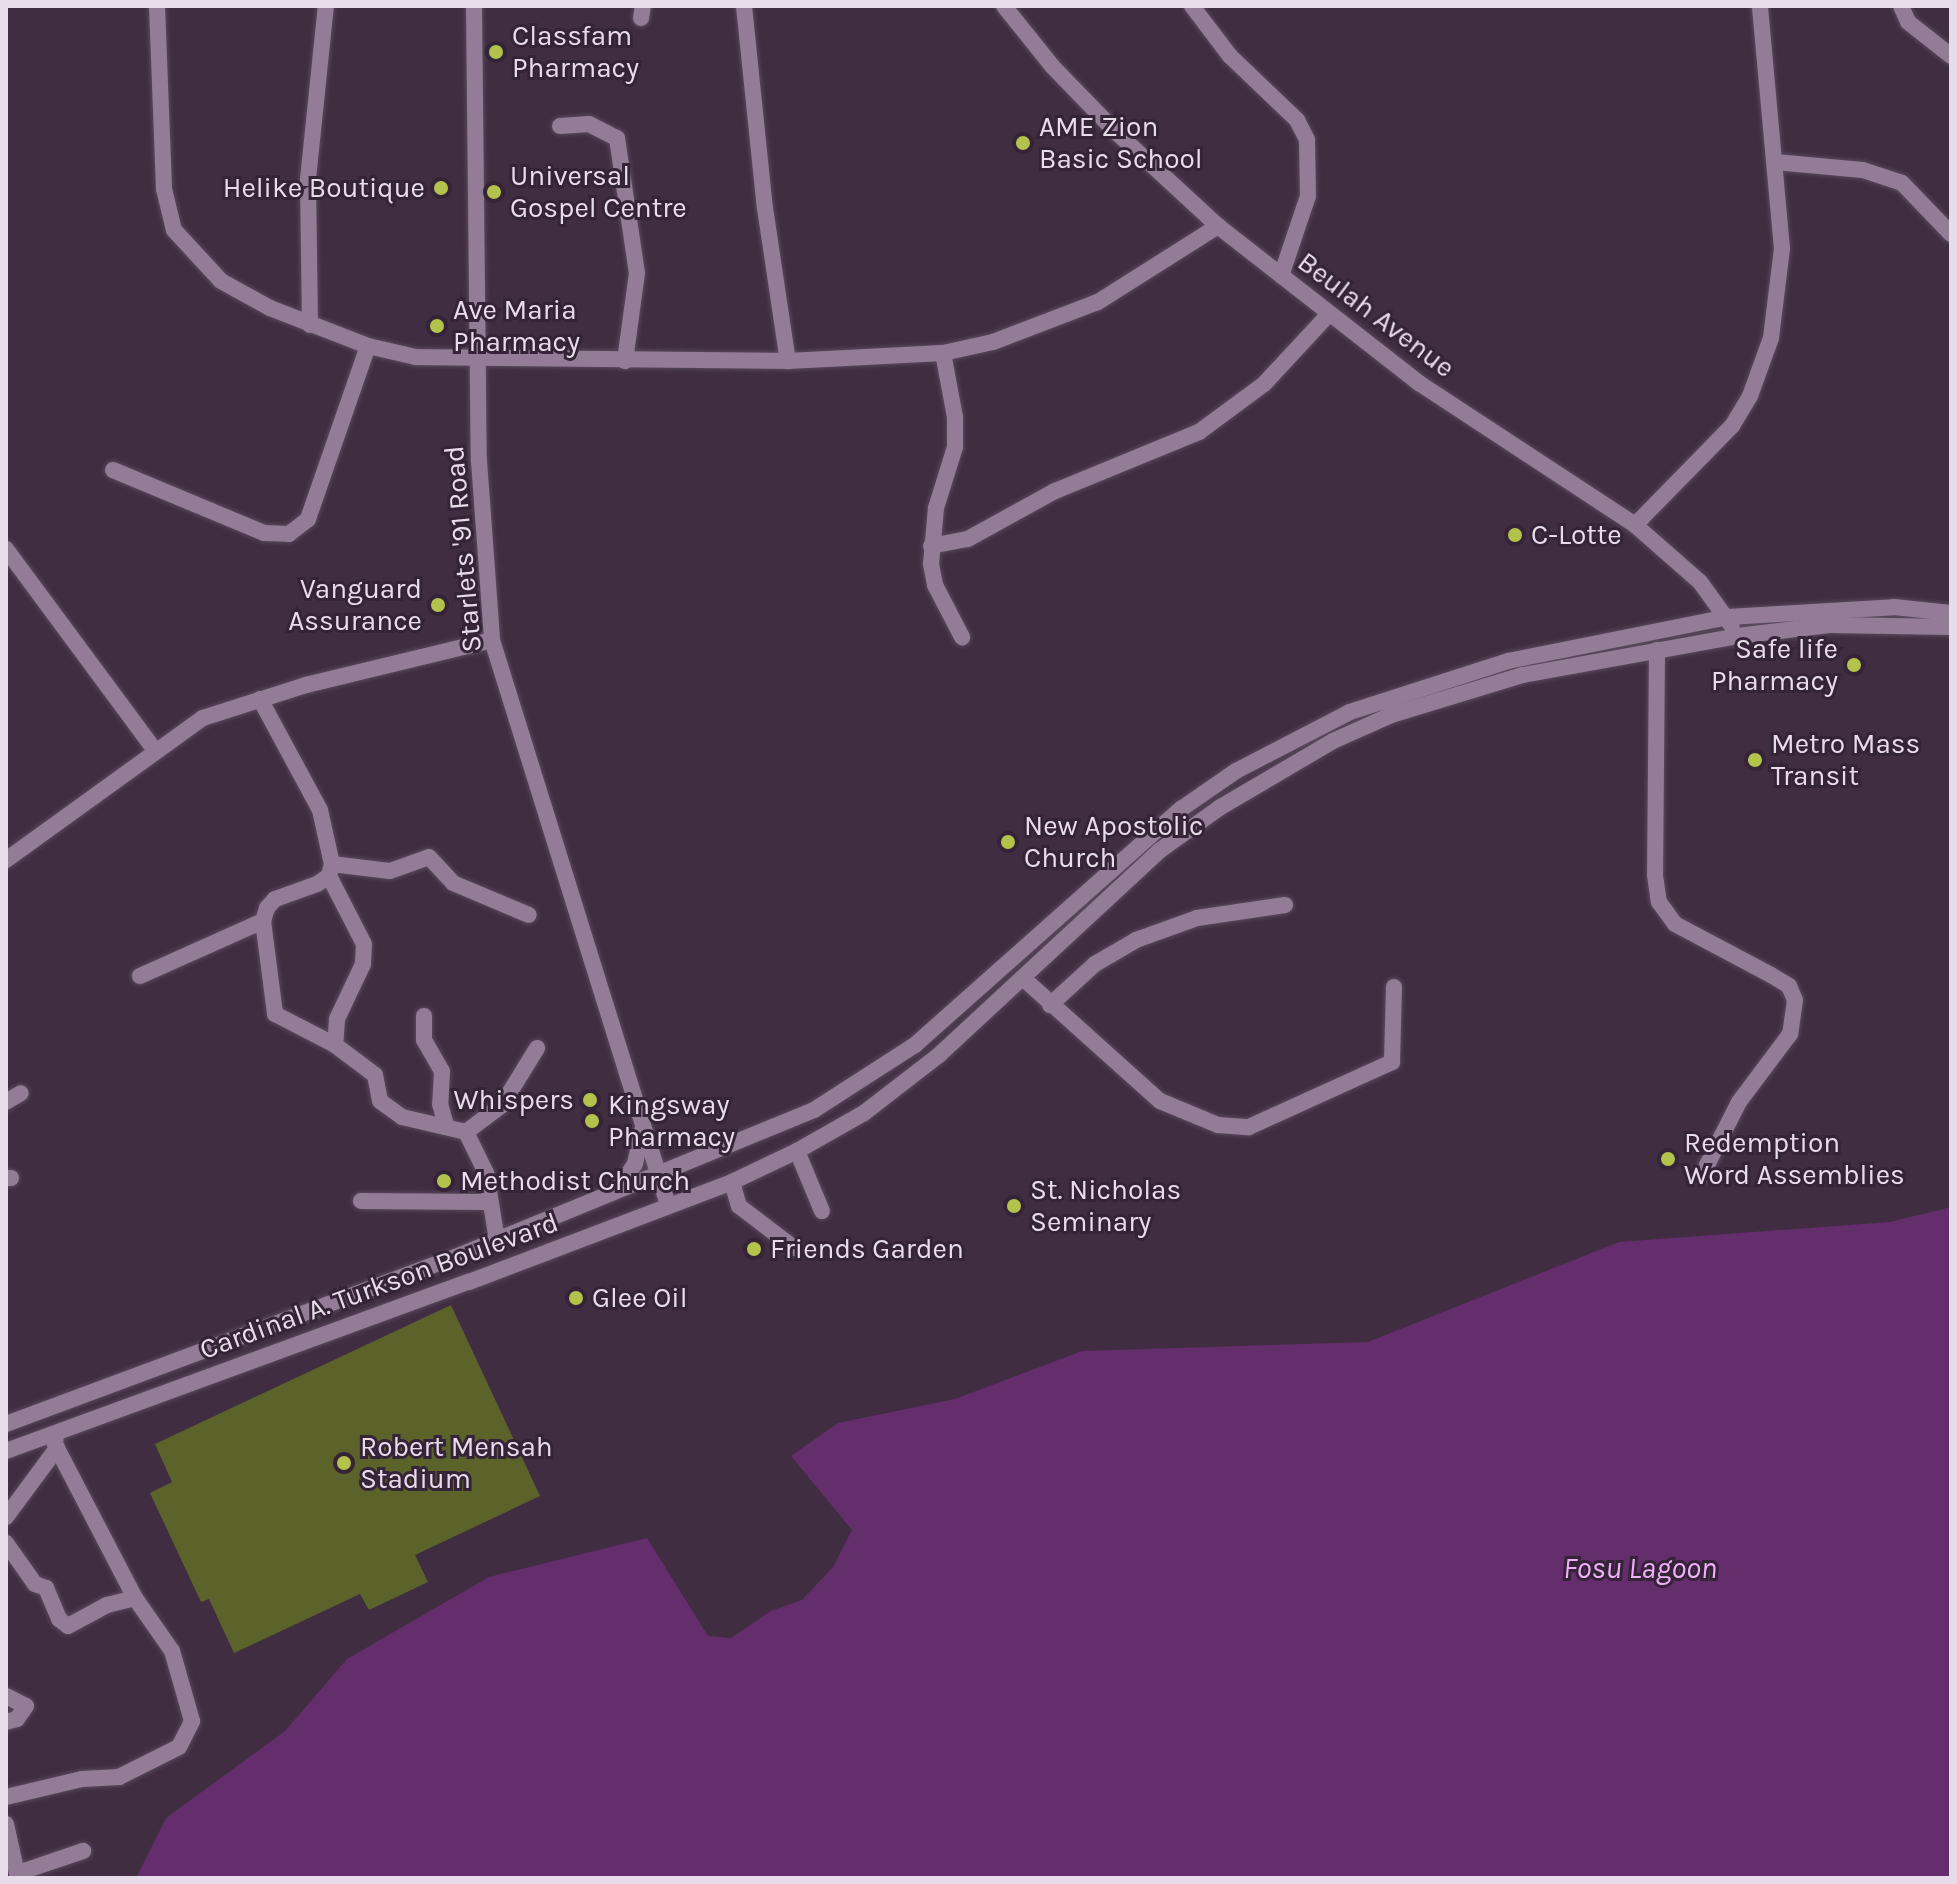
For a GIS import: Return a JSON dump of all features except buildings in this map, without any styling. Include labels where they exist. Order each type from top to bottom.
[{"type":"street","points":[[157,6],[164,189],[174,230],[221,281],[310,325],[368,346],[416,357],[788,361],[943,353],[993,342],[1098,302],[1218,226]]},
{"type":"street","points":[[310,325],[308,179],[326,6]]},
{"type":"street","name":"Starlets '91 Road","points":[[474,6],[477,356],[492,640],[656,1175],[668,1205]]},
{"type":"street","points":[[744,6],[765,208],[788,361]]},
{"type":"street","name":"Beulah Avenue","points":[[1004,6],[1052,66],[1104,121],[1218,226],[1449,404],[1635,525],[1700,582],[1728,617],[1737,636]]},
{"type":"street","points":[[1192,6],[1230,56],[1297,120],[1307,140],[1308,196],[1281,276]]},
{"type":"street","points":[[1635,525],[1718,444],[1750,396],[1762,367],[1779,300],[1782,249],[1760,6]]},
{"type":"street","points":[[1901,6],[1908,22],[1951,56]]},
{"type":"street","points":[[560,126],[589,124],[617,138],[637,273],[625,361]]},
{"type":"street","points":[[1775,162],[1863,170],[1902,183],[1951,234]]},
{"type":"street","points":[[931,546],[968,539],[1079,480],[1137,462],[1199,432],[1264,384],[1329,314]]},
{"type":"street","points":[[113,470],[264,533],[289,534],[308,519],[368,346]]},
{"type":"street","points":[[943,353],[955,417],[955,447],[931,546],[935,585],[962,637]]},
{"type":"street","points":[[6,549],[155,750]]},
{"type":"street","name":"Cardinal A. Turkson Boulevard","points":[[6,1424],[91,1389],[458,1256],[814,1110],[915,1045],[1158,827],[1236,771],[1350,712],[1508,661],[1728,617],[1894,607],[1951,613]]},
{"type":"street","name":"Cardinal A. Turkson Boulevard","points":[[6,1451],[56,1441],[104,1415],[732,1182],[797,1151],[864,1113],[1025,980],[1159,851],[1219,808],[1333,741],[1456,693],[1657,650],[1829,625],[1951,627]]},
{"type":"street","points":[[6,860],[203,718],[260,699],[492,640]]},
{"type":"street","points":[[1657,650],[1655,875],[1659,902],[1675,924],[1789,986],[1795,1000],[1790,1034],[1739,1102],[1702,1175]]},
{"type":"street","points":[[260,699],[320,810],[330,870],[364,944],[363,964],[337,1019],[335,1045]]},
{"type":"street","points":[[497,1240],[488,1202],[486,1173],[466,1132],[446,1125],[429,1125],[388,1108],[378,1097],[375,1075],[335,1045],[275,1014],[263,921],[275,899],[330,870],[390,871],[429,857],[453,883],[529,915]]},
{"type":"street","points":[[1050,1005],[1095,964],[1136,940],[1197,918],[1285,905]]},
{"type":"street","points":[[140,976],[263,921]]},
{"type":"street","points":[[1025,980],[1160,1101],[1218,1125],[1249,1127],[1392,1062],[1394,987]]},
{"type":"street","points":[[424,1016],[424,1040],[442,1071],[440,1104],[446,1125]]},
{"type":"street","points":[[466,1132],[502,1105],[537,1048]]},
{"type":"street","points":[[618,1190],[635,1164],[642,1129]]},
{"type":"street","points":[[797,1151],[822,1211]]},
{"type":"street","points":[[732,1182],[739,1206],[794,1248]]},
{"type":"street","points":[[361,1201],[488,1202]]},
{"type":"street","points":[[458,1256],[469,1282]]},
{"type":"street","points":[[91,1389],[104,1415]]},
{"type":"street","points":[[6,1517],[56,1441],[135,1598],[172,1651],[193,1711],[179,1747],[119,1777],[82,1779],[6,1797]]},
{"type":"street","points":[[6,1543],[35,1584],[46,1588],[59,1619],[68,1626],[107,1605],[135,1598]]},
{"type":"street","points":[[6,1696],[26,1706],[17,1719],[6,1722]]},
{"type":"street","points":[[6,1824],[18,1875],[83,1851]]},
{"type":"green space","name":"Robert Mensah Stadium","points":[[451,1305],[540,1496],[415,1555],[428,1582],[369,1610],[360,1594],[234,1653],[209,1599],[201,1602],[150,1493],[172,1482],[155,1444]]},
{"type":"water","name":"Fosu Lagoon","points":[[1951,1207],[1951,1878],[136,1878],[166,1818],[285,1731],[347,1659],[489,1577],[647,1538],[708,1636],[731,1638],[771,1611],[802,1600],[833,1567],[852,1530],[791,1456],[838,1423],[955,1399],[1082,1351],[1368,1342],[1619,1242],[1890,1222]]},
{"type":"place","name":"Classfam Pharmacy","points":[[496,52]]},
{"type":"place","name":"AME Zion Basic School","points":[[1023,143]]},
{"type":"place","name":"Helike Boutique","points":[[441,188]]},
{"type":"place","name":"Universal Gospel Centre","points":[[494,192]]},
{"type":"place","name":"Ave Maria Pharmacy","points":[[437,326]]},
{"type":"place","name":"C-Lotte","points":[[1515,535]]},
{"type":"place","name":"Vanguard Assurance","points":[[438,605]]},
{"type":"place","name":"Safe life Pharmacy","points":[[1854,665]]},
{"type":"place","name":"Metro Mass Transit","points":[[1755,760]]},
{"type":"place","name":"New Apostolic Church","points":[[1008,842]]},
{"type":"place","name":"Whispers","points":[[590,1100]]},
{"type":"place","name":"Kingsway Pharmacy","points":[[592,1121]]},
{"type":"place","name":"Redemption Word Assemblies","points":[[1668,1159]]},
{"type":"place","name":"Methodist Church","points":[[444,1181]]},
{"type":"place","name":"St. Nicholas Seminary","points":[[1014,1206]]},
{"type":"place","name":"Friends Garden","points":[[754,1249]]},
{"type":"place","name":"Glee Oil","points":[[576,1298]]},
{"type":"place","name":"Robert Mensah Stadium","points":[[344,1463]]}]
